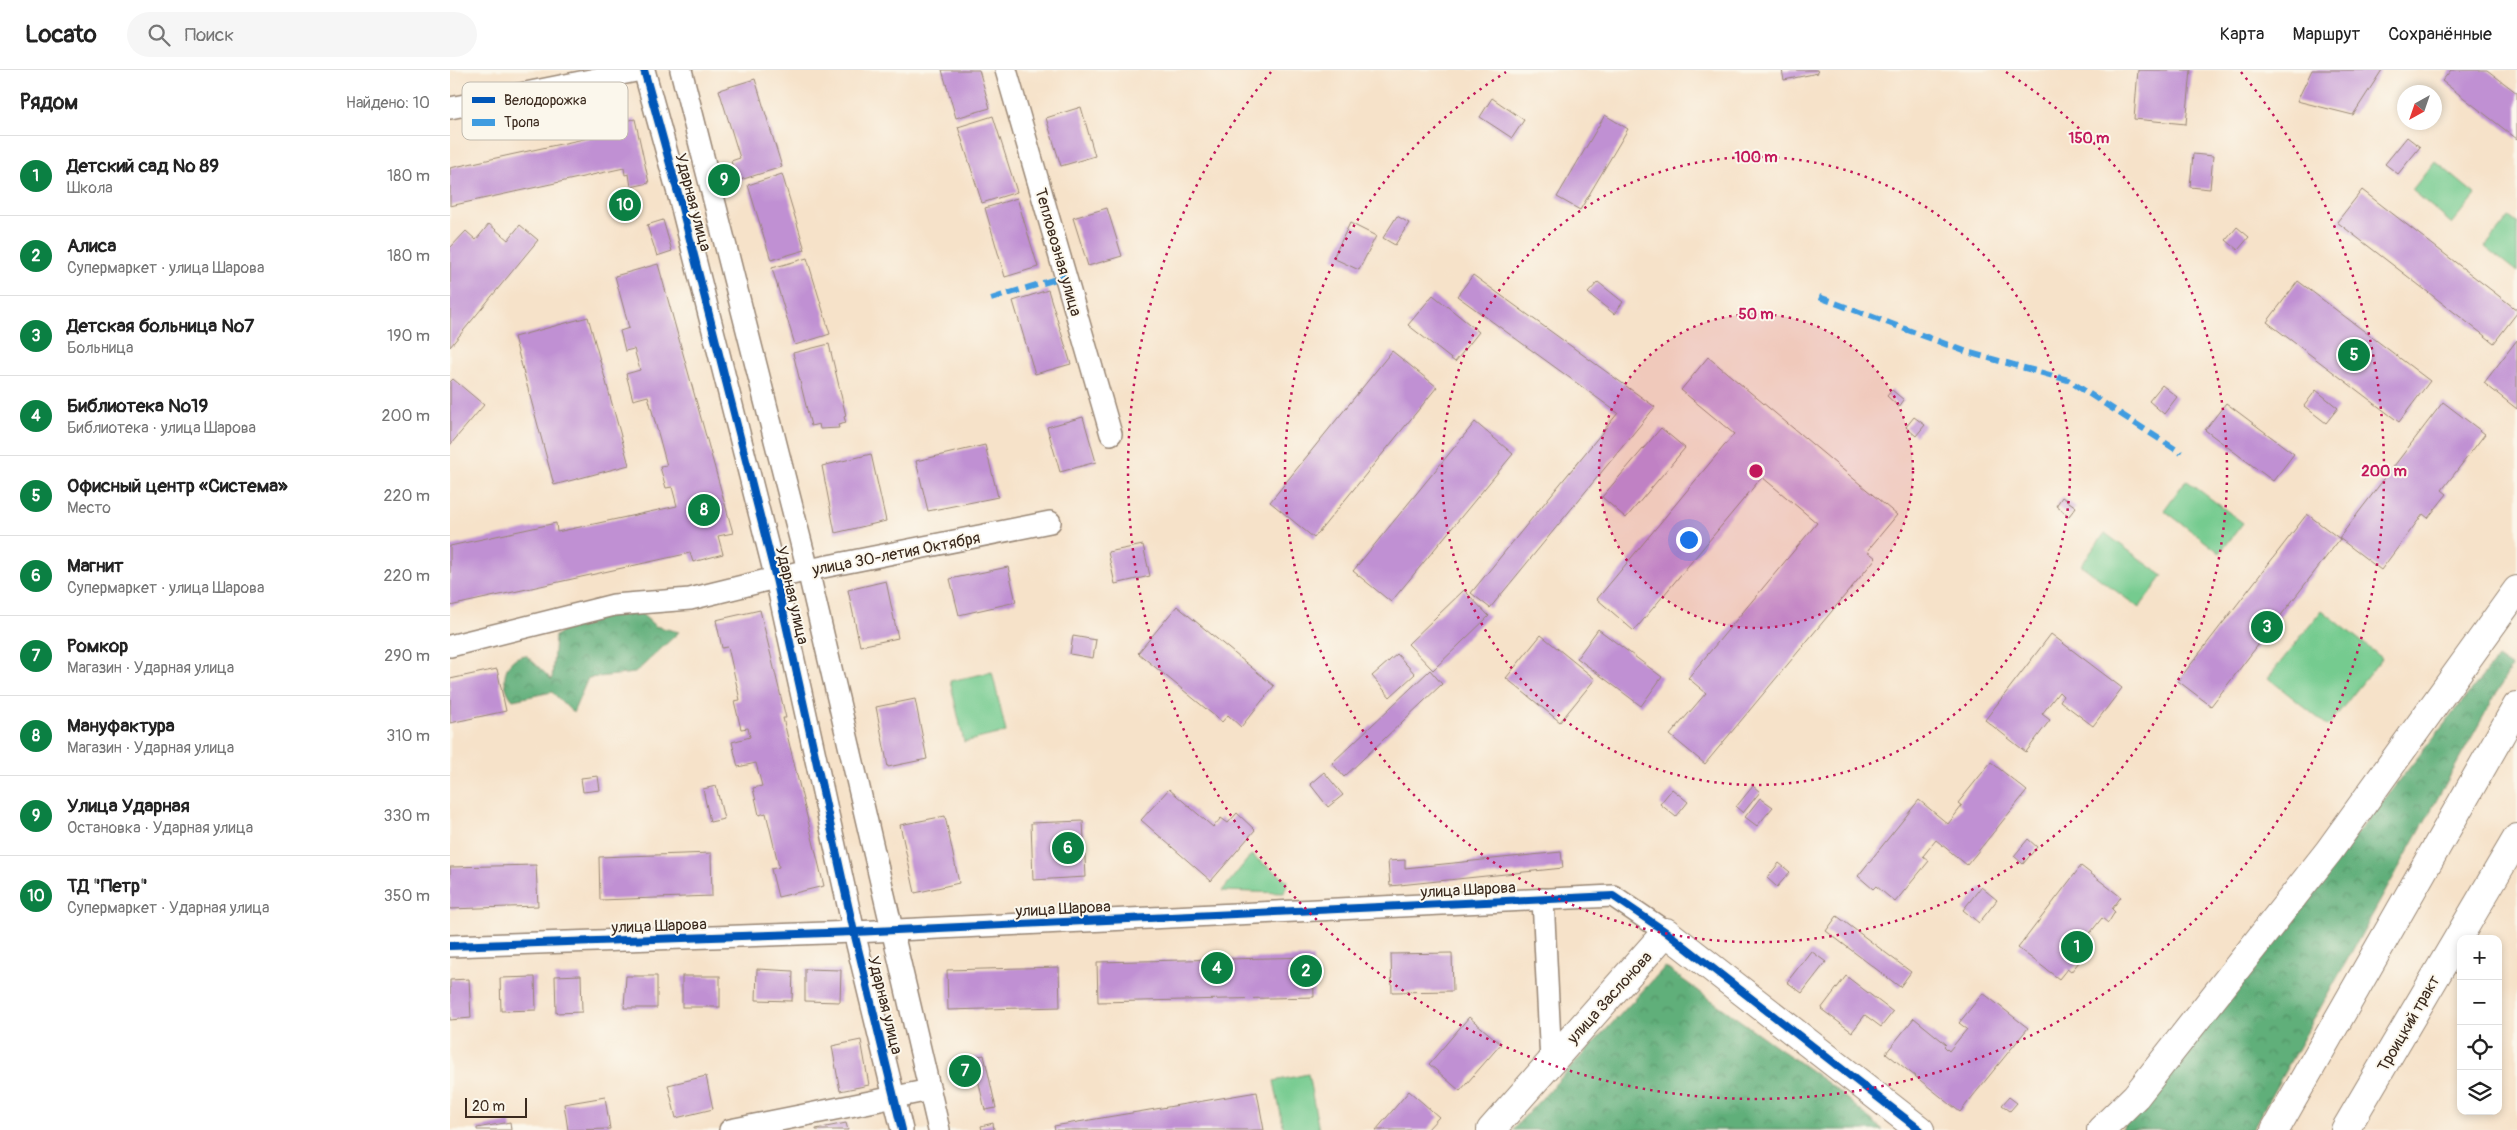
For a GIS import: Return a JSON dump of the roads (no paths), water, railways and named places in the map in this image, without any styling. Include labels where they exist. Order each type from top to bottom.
[{"type":"street","points":[[581,82],[642,70]]},
{"type":"street","name":"Ударная улица","points":[[642,70],[681,204],[776,579],[854,932],[902,1130]]},
{"type":"street","name":"Ударная улица","points":[[681,70],[808,570],[939,1130]]},
{"type":"street","name":"Тепловозная улица","points":[[1006,70],[1111,434]]},
{"type":"street","name":"улица 30-летия Октября","points":[[450,646],[614,605],[690,599],[808,570],[1050,522]]},
{"type":"street","points":[[2101,1130],[2136,1096],[2329,851],[2515,594]]},
{"type":"street","points":[[2275,1130],[2517,706]]},
{"type":"street","name":"Троицкий тракт","points":[[2345,1130],[2517,838]]},
{"type":"street","name":"улица Шарова","points":[[450,946],[854,932],[1613,896],[1666,932]]},
{"type":"street","name":"улица Заслонова","points":[[1543,899],[1551,1062]]},
{"type":"street","points":[[1666,932],[1920,1130]]},
{"type":"street","name":"улица Заслонова","points":[[1491,1130],[1666,932]]},
{"type":"street","points":[[730,1130],[930,1090]]},
{"type":"place","name":"Улица Ударная","points":[[724,180]]},
{"type":"place","name":"ТД \"Петр\"","points":[[625,205]]},
{"type":"place","name":"Офисный центр «Система»","points":[[2354,355]]},
{"type":"place","name":"Мануфактура","points":[[704,510]]},
{"type":"place","name":"Детская больница №7","points":[[2267,627]]},
{"type":"place","name":"Магнит","points":[[1068,848]]},
{"type":"place","name":"Детский сад № 89","points":[[2077,947]]},
{"type":"place","name":"Библиотека №19","points":[[1217,968]]},
{"type":"place","name":"Алиса","points":[[1306,971]]},
{"type":"place","name":"Ромкор","points":[[965,1071]]}]
